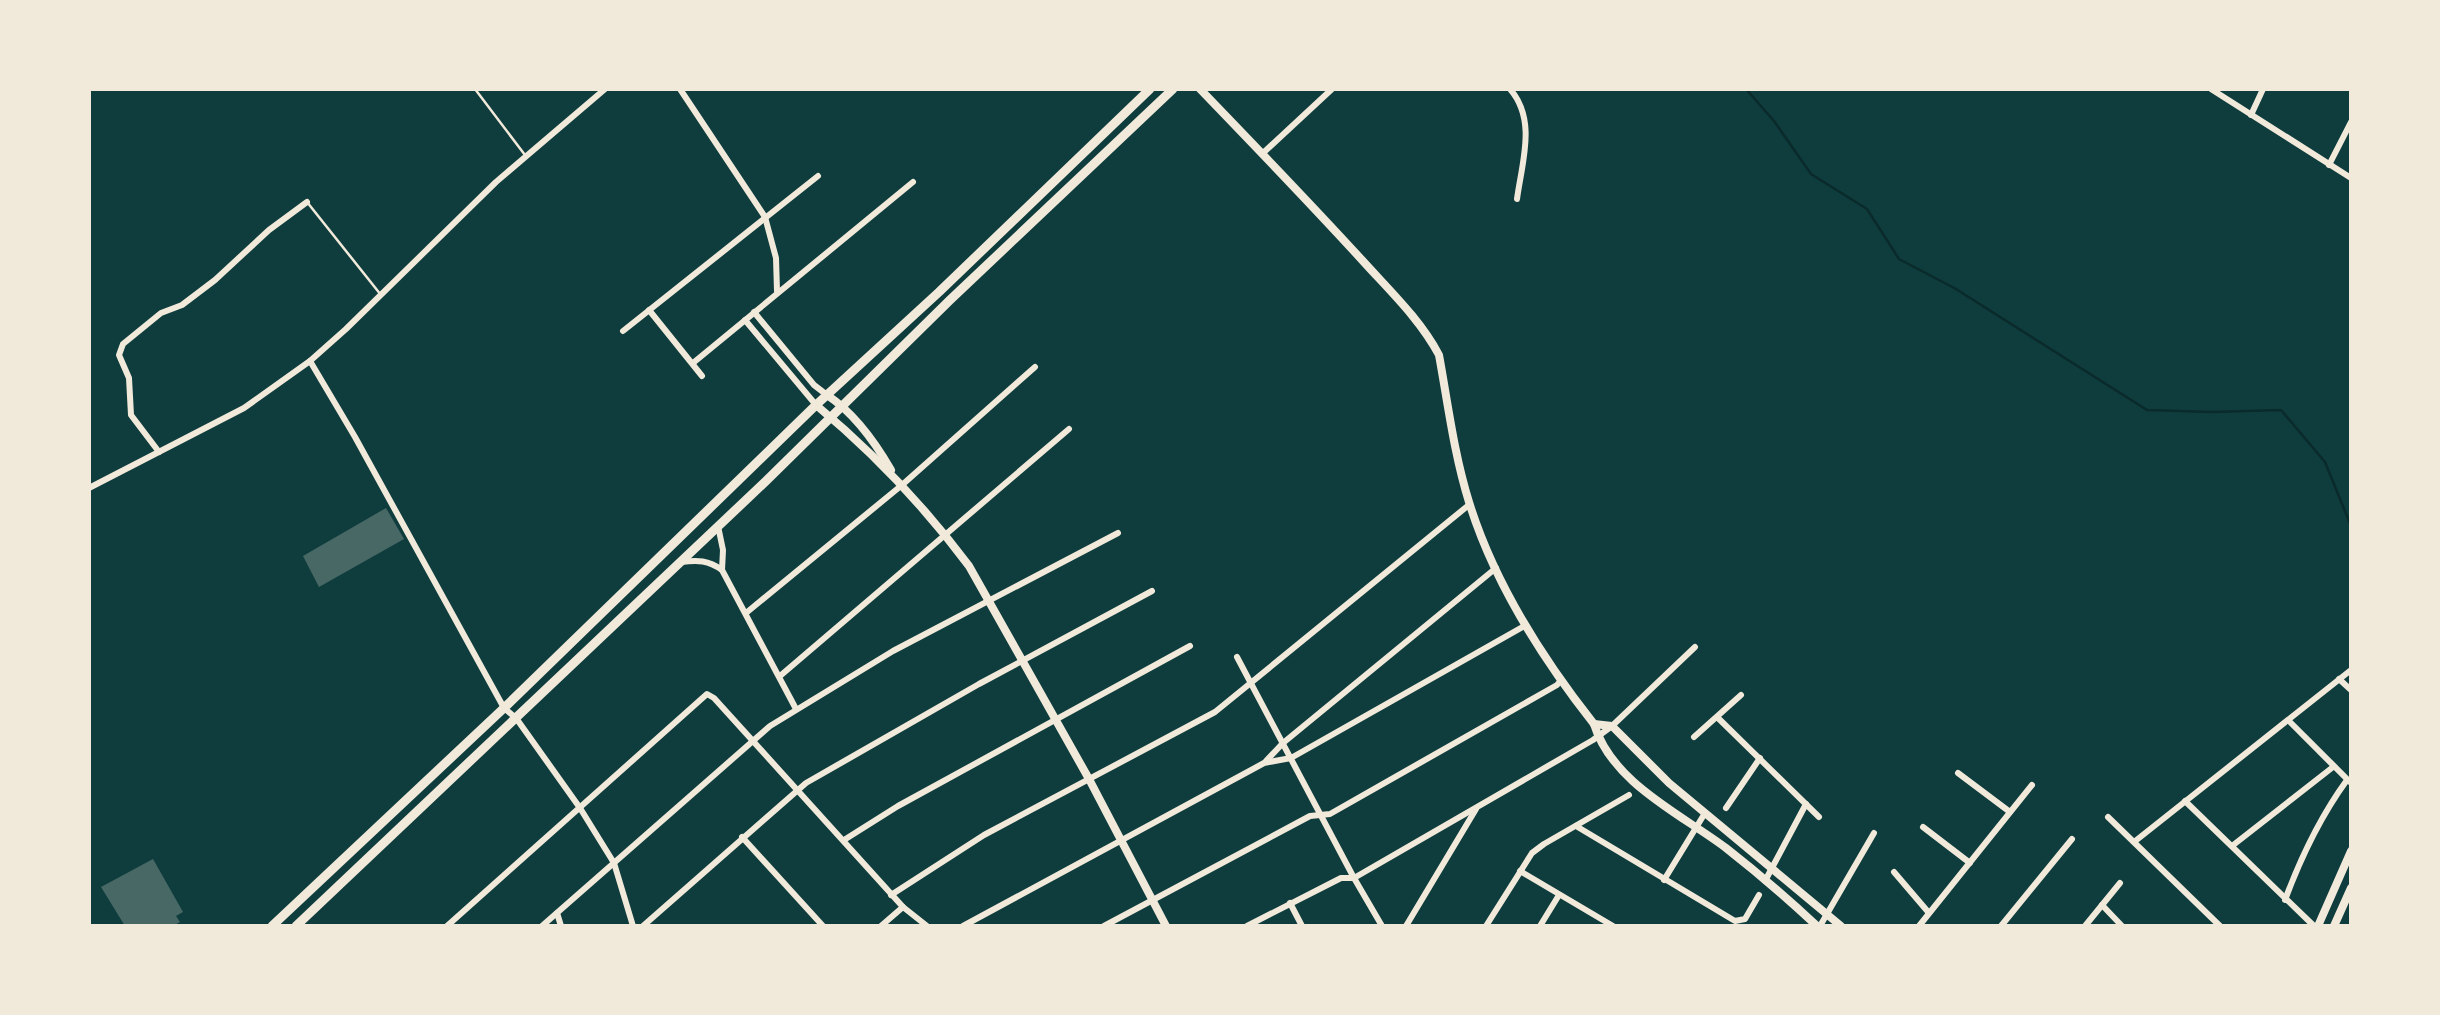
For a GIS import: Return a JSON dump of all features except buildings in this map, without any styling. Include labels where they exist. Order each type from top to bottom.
[{"type":"main road","points":[[272,926],[504,708],[816,405],[939,292],[1150,89]]},
{"type":"main road","points":[[296,926],[681,562],[950,300],[1173,89]]},
{"type":"street","points":[[89,488],[244,408],[310,361],[525,155],[605,89]]},
{"type":"street","points":[[680,89],[765,217],[776,258],[777,292]]},
{"type":"street","points":[[1200,89],[1411,314],[1431,340],[1439,355],[1460,470],[1470,504],[1496,568],[1526,625],[1561,680],[1594,724],[1598,737],[1619,766],[1819,926],[1874,832]]},
{"type":"street","points":[[1262,154],[1332,89]]},
{"type":"street","points":[[1510,89],[1526,122],[1527,134],[1517,199]]},
{"type":"street","points":[[2211,89],[2351,178]]},
{"type":"street","points":[[2251,115],[2263,89]]},
{"type":"street","points":[[2329,165],[2351,122]]},
{"type":"street","points":[[623,331],[818,176]]},
{"type":"street","points":[[692,363],[913,182]]},
{"type":"street","points":[[159,452],[131,415],[129,378],[120,355],[123,344],[161,313],[182,305],[215,280],[269,230],[307,202]]},
{"type":"street","points":[[649,310],[702,376]]},
{"type":"street","points":[[754,313],[814,385],[843,406],[882,453],[894,475]]},
{"type":"street","points":[[745,320],[816,405],[894,475],[968,566],[1122,838],[1166,926]]},
{"type":"street","points":[[310,361],[355,437],[504,708],[516,718],[580,808],[614,863],[633,926]]},
{"type":"street","points":[[746,613],[902,485],[1035,368]]},
{"type":"street","points":[[780,676],[1069,429]]},
{"type":"street","points":[[891,895],[984,835],[1203,719],[1252,683],[1470,504]]},
{"type":"street","points":[[718,526],[723,550],[722,570]]},
{"type":"street","points":[[542,926],[754,739],[796,709],[892,652],[1118,533]]},
{"type":"street","points":[[681,562],[701,560],[713,563],[722,570],[796,709]]},
{"type":"street","points":[[1264,763],[1283,743],[1496,568]]},
{"type":"street","points":[[643,926],[797,789],[1022,660],[1152,591]]},
{"type":"street","points":[[963,926],[1264,763],[1291,758],[1526,625]]},
{"type":"street","points":[[844,840],[898,806],[1189,646]]},
{"type":"street","points":[[1247,926],[1341,878],[1354,878],[1598,737],[1695,647]]},
{"type":"street","points":[[1237,656],[1381,926]]},
{"type":"street","points":[[2134,842],[2351,670]]},
{"type":"street","points":[[2339,679],[2351,690]]},
{"type":"street","points":[[1104,926],[1310,816],[1330,814],[1557,685],[1561,680]]},
{"type":"street","points":[[447,926],[707,694],[754,739],[902,907],[927,926]]},
{"type":"street","points":[[1694,737],[1741,695]]},
{"type":"street","points":[[1717,717],[1819,817]]},
{"type":"street","points":[[2285,900],[2325,811],[2349,781],[2289,721]]},
{"type":"street","points":[[1594,724],[1612,726],[1657,772],[1841,926]]},
{"type":"street","points":[[1726,808],[1760,758]]},
{"type":"street","points":[[2232,846],[2333,766]]},
{"type":"street","points":[[1958,773],[2011,812]]},
{"type":"street","points":[[1919,926],[2032,785]]},
{"type":"street","points":[[1486,926],[1520,871],[1538,848],[1629,795]]},
{"type":"street","points":[[2185,801],[2285,900],[2316,926],[2351,851]]},
{"type":"street","points":[[1765,881],[1806,804]]},
{"type":"street","points":[[1406,926],[1477,808]]},
{"type":"street","points":[[1664,880],[1705,813]]},
{"type":"street","points":[[2108,817],[2220,926]]},
{"type":"street","points":[[1576,826],[1735,921],[1742,923],[1759,895]]},
{"type":"street","points":[[1923,827],[1970,863]]},
{"type":"street","points":[[742,837],[823,926]]},
{"type":"street","points":[[2001,926],[2072,839]]},
{"type":"street","points":[[1520,871],[1613,926]]},
{"type":"street","points":[[1894,872],[1929,914]]},
{"type":"street","points":[[2085,926],[2120,883]]},
{"type":"street","points":[[2334,926],[2351,888]]},
{"type":"street","points":[[1540,926],[1559,895]]},
{"type":"street","points":[[1290,903],[1302,926]]},
{"type":"street","points":[[2102,905],[2122,926]]},
{"type":"street","points":[[881,926],[902,907]]},
{"type":"street","points":[[557,913],[561,926]]},
{"type":"lane","points":[[475,89],[525,155]]},
{"type":"lane","points":[[307,202],[381,295]]},
{"type":"waterway","points":[[1746,89],[1774,121],[1811,174],[1867,209],[1899,259],[1956,289],[2147,410],[2281,410],[2325,462],[2351,526]]}]
